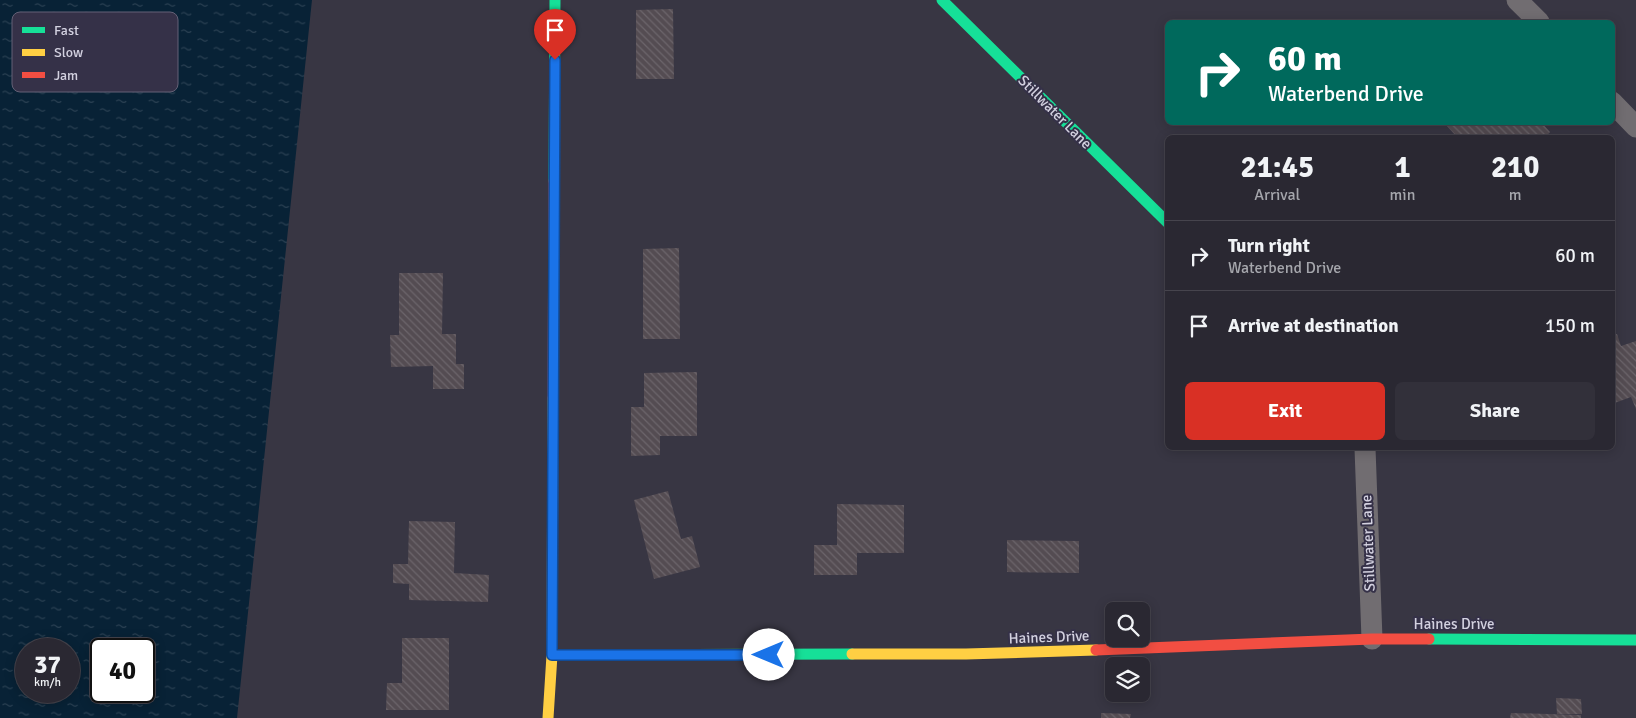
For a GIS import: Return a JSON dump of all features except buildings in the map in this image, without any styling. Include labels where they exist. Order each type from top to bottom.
[{"type":"street","points":[[548,718],[552,655],[555,0]]},
{"type":"street","name":"Stillwater Lane","points":[[942,0],[1165,220]]},
{"type":"street","points":[[1517,0],[1537,20]]},
{"type":"street","points":[[1615,105],[1636,127]]},
{"type":"street","name":"Stillwater Lane","points":[[1365,450],[1372,639]]},
{"type":"street","name":"Haines Drive","points":[[552,655],[966,654],[1372,639],[1636,640]]},
{"type":"water","points":[[0,0],[312,0],[237,718],[0,718]]},
{"type":"traffic: fast","points":[[554,181],[555,0]]},
{"type":"traffic: fast","points":[[942,0],[1165,220]]},
{"type":"traffic: fast","points":[[1429,639],[1636,640]]},
{"type":"traffic: fast","points":[[552,655],[852,654]]},
{"type":"traffic: slow","points":[[548,718],[552,655],[553,398]]},
{"type":"traffic: slow","points":[[852,654],[966,654],[1096,650]]},
{"type":"traffic: jam","points":[[553,398],[554,181]]},
{"type":"traffic: jam","points":[[1096,650],[1372,639],[1429,639]]},
{"type":"route","points":[[555,60],[552,655],[769,655]]}]
